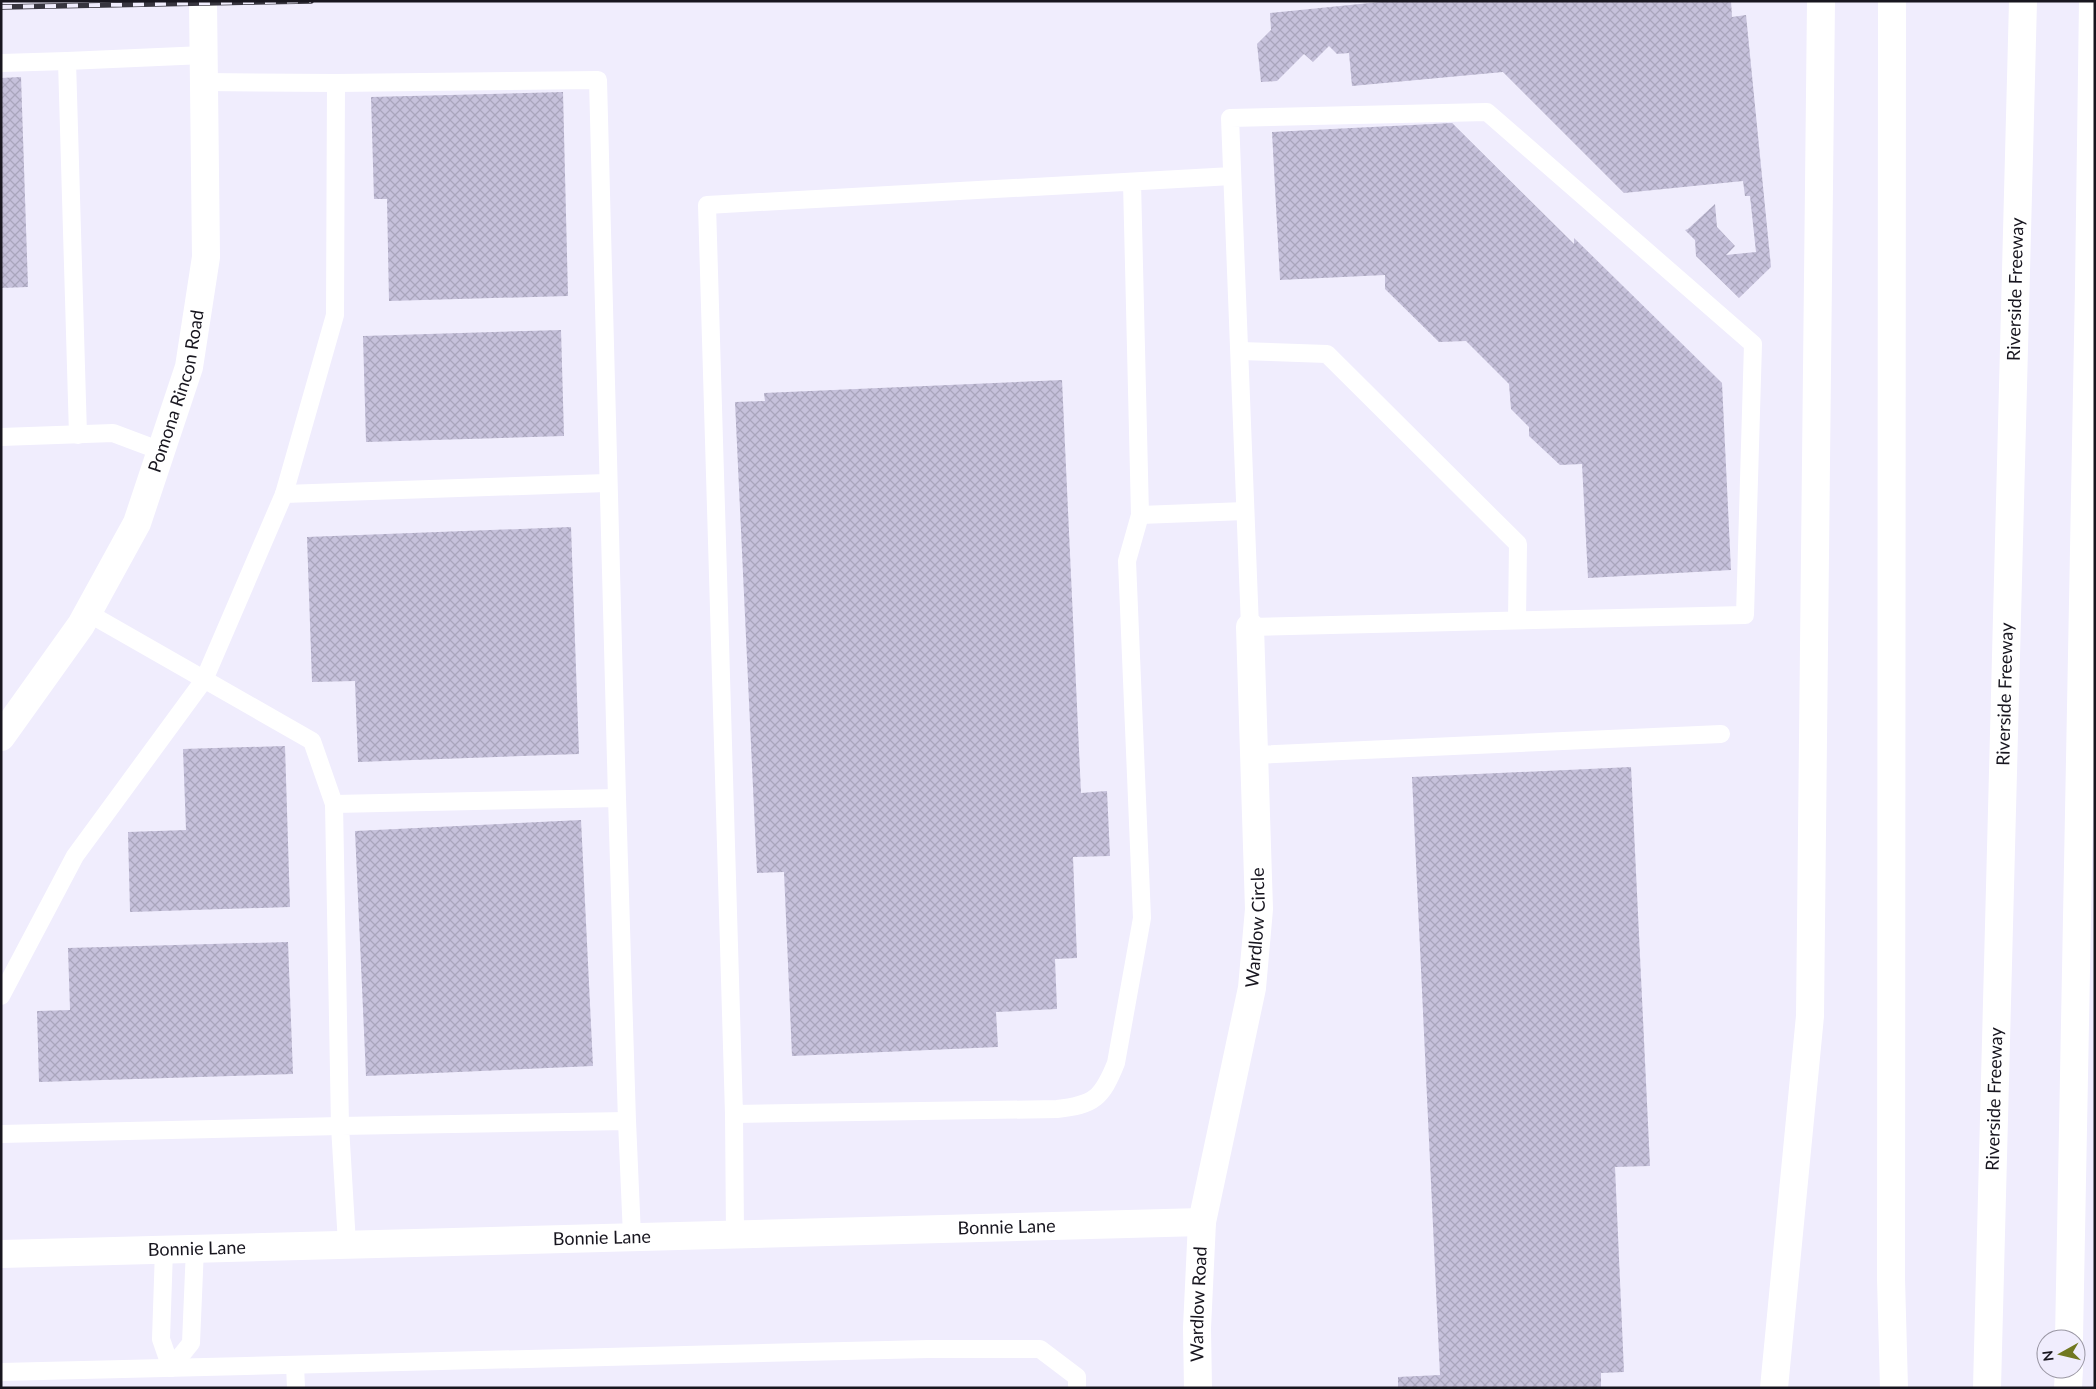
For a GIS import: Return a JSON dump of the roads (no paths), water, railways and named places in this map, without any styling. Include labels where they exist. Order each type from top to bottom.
[{"type":"main road","name":"Pomona Rincon Road","points":[[1,737],[88,614],[137,523],[189,366],[206,257],[203,1]]},
{"type":"main road","points":[[1774,1388],[1810,1016],[1821,1]]},
{"type":"main road","points":[[1892,1],[1891,1279],[1894,1388]]},
{"type":"main road","name":"Riverside Freeway","points":[[1987,1388],[2023,1]]},
{"type":"main road","points":[[2069,1329],[2090,286],[2093,1]]},
{"type":"main road","name":"Wardlow Circle","points":[[1202,1222],[1252,988],[1259,909],[1250,627]]},
{"type":"main road","name":"Bonnie Lane","points":[[1,1254],[1202,1222]]},
{"type":"main road","name":"Wardlow Road","points":[[1198,1388],[1197,1328],[1202,1222]]},
{"type":"lane","points":[[1,63],[204,55]]},
{"type":"lane","points":[[67,61],[78,435]]},
{"type":"lane","points":[[204,82],[336,83],[598,80],[607,483],[632,1236]]},
{"type":"lane","points":[[1,996],[75,856],[204,680],[284,494],[334,315],[336,83]]},
{"type":"lane","points":[[1487,112],[1753,344],[1745,615],[1250,627],[1232,176],[1230,118],[1487,112]]},
{"type":"lane","points":[[735,1234],[734,1114],[707,205],[1232,176]]},
{"type":"lane","points":[[734,1114],[1057,1109],[1076,1107],[1092,1102],[1108,1083],[1116,1063],[1142,918],[1127,561],[1140,515],[1132,182]]},
{"type":"lane","points":[[1240,351],[1327,354],[1518,544],[1517,620]]},
{"type":"lane","points":[[1,437],[113,433],[161,452]]},
{"type":"lane","points":[[284,494],[607,483]]},
{"type":"lane","points":[[1140,515],[1245,511]]},
{"type":"lane","points":[[88,614],[312,741],[334,804],[340,1126],[347,1244]]},
{"type":"lane","points":[[1254,755],[1721,734]]},
{"type":"lane","points":[[334,804],[617,798]]},
{"type":"lane","points":[[1,1134],[627,1121]]},
{"type":"lane","points":[[170,1368],[191,1344],[195,1248]]},
{"type":"lane","points":[[164,1250],[161,1340],[170,1368]]},
{"type":"lane","points":[[1,1372],[928,1349],[1040,1349],[1077,1377],[1077,1388]]},
{"type":"lane","points":[[295,1365],[296,1388]]},
{"type":"railway","points":[[1,7],[311,1]]}]
